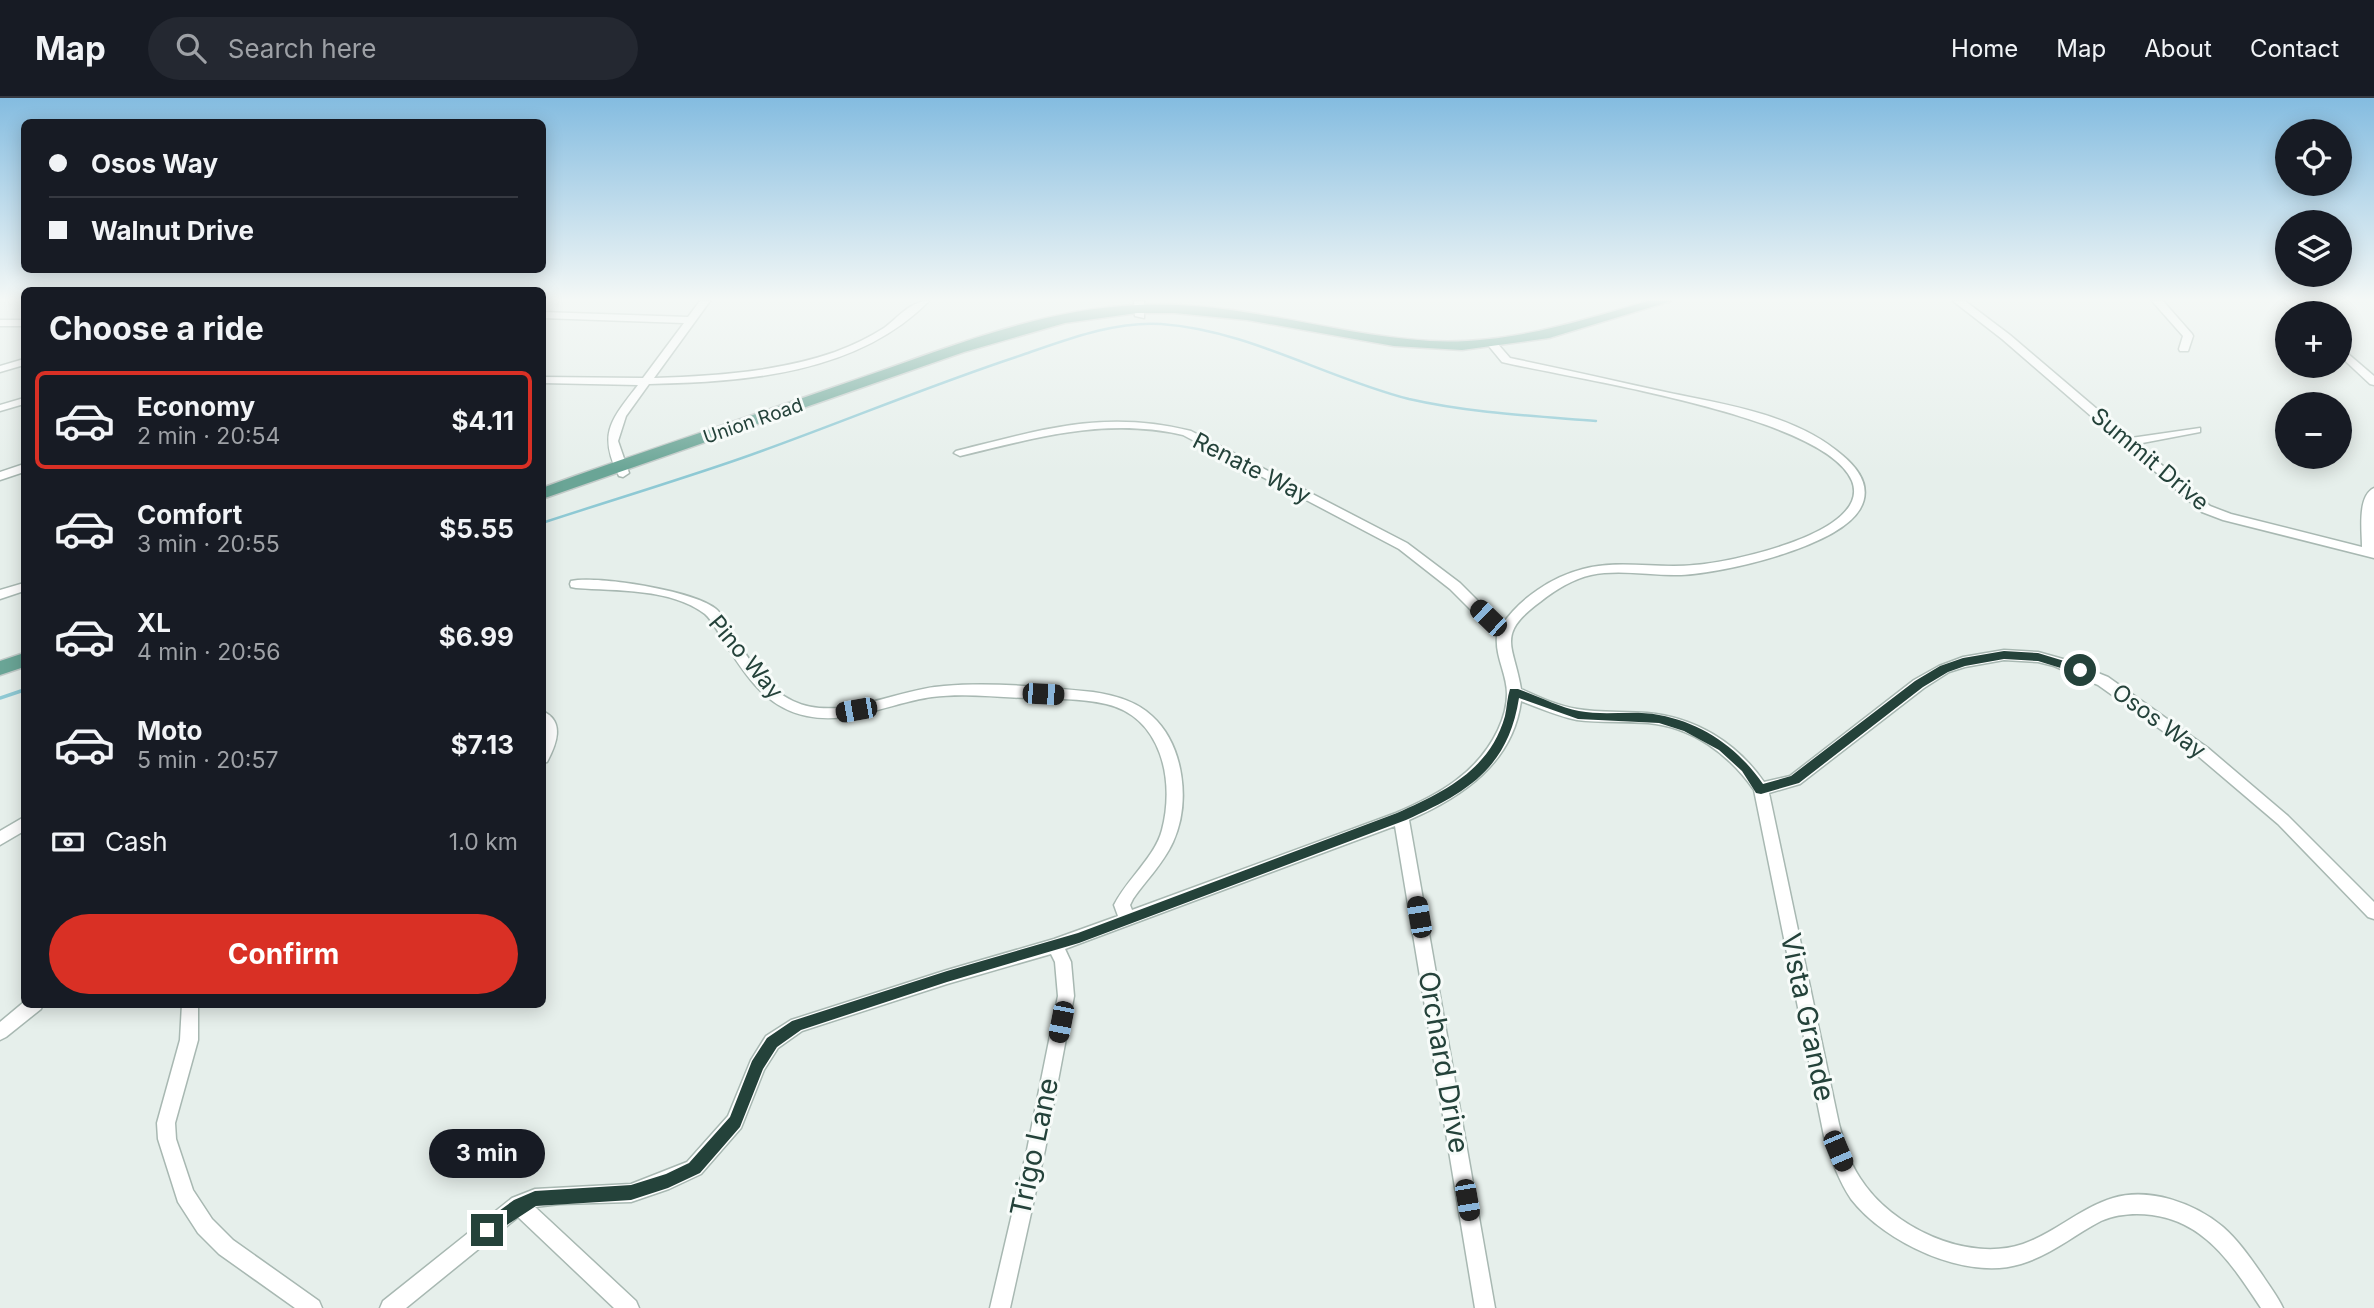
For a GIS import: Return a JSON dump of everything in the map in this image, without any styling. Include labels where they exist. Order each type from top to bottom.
[{"type":"main road","name":"Union Road","points":[[546,493],[955,357]]},
{"type":"main road","name":"Union Road","points":[[546,500],[621,470]]},
{"type":"main road","points":[[0,659],[21,653]]},
{"type":"main road","points":[[0,668],[21,661]]},
{"type":"street","points":[[621,470],[612,441],[615,428],[620,416],[663,357]]},
{"type":"street","points":[[546,380],[722,380],[776,371],[824,357]]},
{"type":"street","points":[[390,1308],[519,1205],[535,1198],[560,1195],[631,1192],[668,1181],[694,1168],[735,1122],[757,1066],[772,1042],[797,1025],[947,976],[1055,946],[1401,817],[1447,796],[1489,762],[1511,717],[1514,692],[1504,651],[1504,635],[1514,618],[1544,592],[1594,570],[1705,570],[1775,552],[1837,526],[1849,516],[1861,495],[1859,484],[1842,460],[1814,440],[1791,430],[1728,409],[1505,357]]},
{"type":"street","name":"Summit Drive","points":[[2030,357],[2213,512],[2371,553]]},
{"type":"street","points":[[2352,361],[2374,382]]},
{"type":"street","points":[[0,369],[21,363]]},
{"type":"street","points":[[0,408],[21,402]]},
{"type":"street","name":"Renate Way","points":[[960,453],[1073,426],[1100,423],[1148,424],[1187,433],[1403,546],[1455,586],[1504,635]]},
{"type":"street","points":[[2128,442],[2196,430]]},
{"type":"street","points":[[0,476],[21,469]]},
{"type":"street","points":[[2371,553],[2369,505],[2374,492]]},
{"type":"street","name":"Pino Way","points":[[576,584],[662,593],[698,603],[711,612],[773,696],[802,710],[837,713],[910,696],[952,691],[1090,696],[1134,709],[1149,720],[1162,737],[1170,758],[1175,787],[1169,833],[1157,860],[1126,896],[1122,905],[1128,920]]},
{"type":"street","points":[[0,595],[21,588]]},
{"type":"street","name":"Osos Way","points":[[1761,789],[1795,780],[1919,684],[1944,669],[1994,656],[2038,657],[2058,662],[2104,681],[2203,752],[2283,820],[2374,912]]},
{"type":"street","name":"Vista Grande","points":[[1514,692],[1578,715],[1659,719],[1688,728],[1723,747],[1746,768],[1761,789],[1807,1016],[1838,1151],[1853,1185],[1886,1220],[1938,1248],[1963,1256],[1998,1259],[2048,1244],[2088,1217],[2118,1203],[2148,1203],[2175,1209],[2202,1223],[2222,1239],[2273,1308]]},
{"type":"street","points":[[546,720],[552,727],[552,737],[546,750]]},
{"type":"street","name":"Orchard Drive","points":[[1401,817],[1485,1308]]},
{"type":"street","points":[[0,839],[21,825]]},
{"type":"street","name":"Trigo Lane","points":[[1000,1308],[1036,1150],[1066,996],[1063,962],[1055,946]]},
{"type":"street","points":[[0,1032],[30,1008]]},
{"type":"street","points":[[190,1008],[189,1040],[166,1122],[167,1139],[186,1195],[205,1226],[226,1247],[312,1308]]},
{"type":"street","points":[[519,1205],[629,1308]]},
{"type":"waterway","points":[[546,522],[742,458],[1015,357]]},
{"type":"waterway","points":[[1289,357],[1378,390],[1432,404],[1596,421]]},
{"type":"waterway","points":[[0,698],[21,691]]},
{"type":"route","points":[[487,1230],[519,1205],[535,1198],[631,1192],[668,1181],[694,1168],[735,1122],[757,1066],[772,1042],[797,1025],[947,976],[1079,938],[1428,806],[1468,782],[1489,762],[1511,717],[1514,692],[1578,715],[1659,719],[1688,728],[1723,747],[1746,768],[1761,789],[1795,780],[1919,684],[1944,669],[1985,657],[2021,655],[2058,662],[2080,670]]}]
